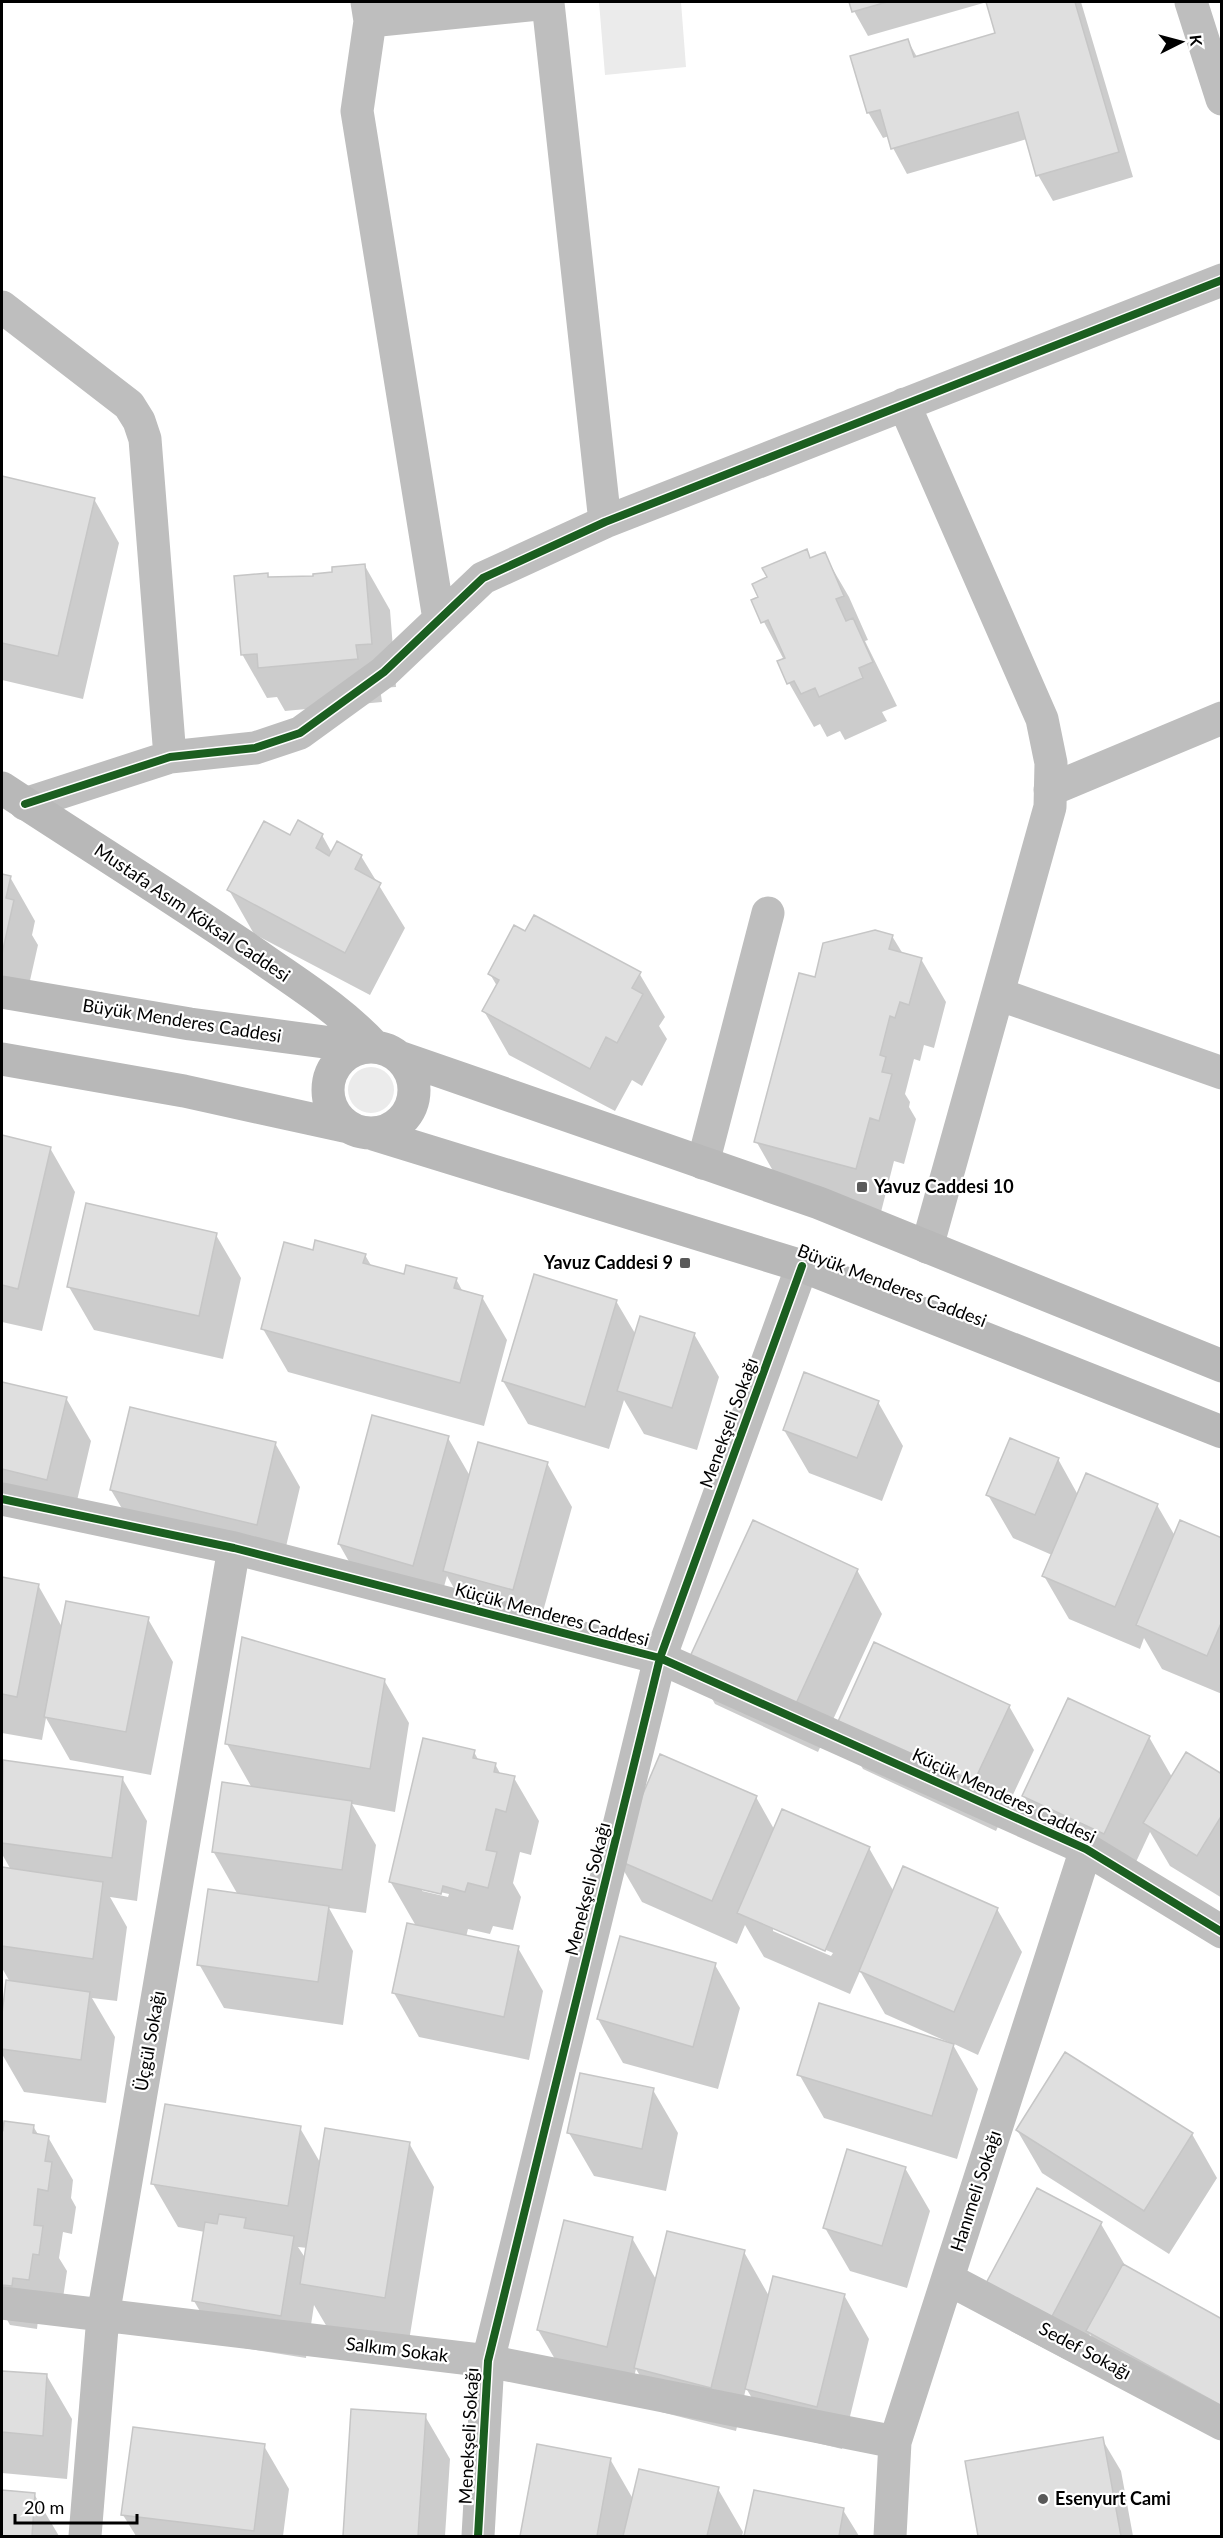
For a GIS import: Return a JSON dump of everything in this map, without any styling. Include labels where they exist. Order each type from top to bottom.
[{"type":"street","points":[[1191,2],[1221,99]]},
{"type":"street","points":[[439,619],[357,111],[369,11],[548,3],[605,522]]},
{"type":"street","points":[[13,796],[170,758],[255,748],[300,733],[384,672],[483,578],[605,522],[1221,280]]},
{"type":"street","points":[[2,307],[129,405],[139,421],[145,439],[170,758]]},
{"type":"street","points":[[904,404],[1042,719],[1051,763],[1050,807],[927,1247]]},
{"type":"street","points":[[1050,790],[1221,718]]},
{"type":"street","name":"Mustafa Asım Köksal Caddesi","points":[[13,796],[192,909],[331,1006],[379,1050]]},
{"type":"street","points":[[703,1163],[768,913]]},
{"type":"street","name":"Büyük Menderes Caddesi","points":[[2,992],[190,1024],[379,1050],[819,1203],[1221,1366]]},
{"type":"street","points":[[998,994],[1221,1073]]},
{"type":"street","points":[[379,1050],[407,1067],[413,1079],[412,1104],[406,1116],[386,1131],[360,1131],[338,1119],[331,1108],[328,1082],[332,1070],[350,1052],[379,1050]]},
{"type":"street","name":"Büyük Menderes Caddesi","points":[[2,1059],[184,1091],[360,1131],[802,1266],[1221,1432]]},
{"type":"street","name":"Menekşeli Sokağı","points":[[478,2536],[488,2361],[660,1658],[802,1266]]},
{"type":"street","name":"Küçük Menderes Caddesi","points":[[2,1498],[234,1548],[660,1658],[1086,1849],[1221,1932]]},
{"type":"street","name":"Üçgül Sokağı","points":[[85,2536],[103,2316],[234,1548]]},
{"type":"street","name":"Hanımeli Sokağı","points":[[890,2536],[895,2442],[1086,1849]]},
{"type":"street","name":"Sedef Sokağı","points":[[948,2279],[1221,2424]]},
{"type":"street","name":"Salkım Sokak","points":[[2,2303],[488,2361],[895,2442]]},
{"type":"shaded area","points":[[599,2],[681,2],[686,67],[605,75]]},
{"type":"shaded area","points":[[371,1067],[387,1074],[394,1090],[387,1106],[371,1113],[355,1106],[348,1090],[355,1074]]},
{"type":"building","points":[[849,2],[887,2],[852,12]]},
{"type":"building","points":[[986,2],[1075,2],[1119,152],[1036,176],[1018,112],[891,149],[880,110],[867,113],[850,56],[908,39],[914,57],[995,33]]},
{"type":"building","points":[[2,476],[95,498],[58,656],[2,643]]},
{"type":"building","points":[[807,549],[810,558],[825,552],[844,596],[836,599],[846,621],[853,618],[873,662],[859,668],[863,678],[819,697],[815,688],[801,694],[794,681],[787,684],[777,661],[785,658],[768,620],[761,623],[751,600],[758,597],[752,584],[767,577],[762,568]]},
{"type":"building","points":[[365,564],[372,644],[356,645],[358,659],[258,668],[257,654],[241,655],[234,576],[268,573],[268,577],[313,576],[313,574],[332,572],[332,567]]},
{"type":"building","points":[[298,820],[323,834],[316,848],[329,856],[337,841],[362,855],[355,869],[381,883],[345,953],[227,890],[264,821],[290,835]]},
{"type":"building","points":[[2,874],[11,876],[6,898],[14,900],[2,954]]},
{"type":"building","points":[[534,915],[641,972],[632,988],[643,994],[617,1043],[606,1037],[590,1069],[482,1011],[499,980],[488,974],[514,925],[525,931]]},
{"type":"building","points":[[875,930],[893,935],[889,949],[922,958],[909,1005],[900,1002],[895,1018],[890,1016],[880,1055],[886,1057],[882,1072],[892,1074],[879,1121],[870,1118],[856,1169],[754,1142],[799,973],[815,977],[823,943]]},
{"type":"building","points":[[2,1135],[51,1147],[18,1289],[2,1285]]},
{"type":"building","points":[[86,1203],[217,1233],[199,1316],[67,1287]]},
{"type":"building","points":[[315,1240],[366,1254],[363,1263],[404,1274],[406,1265],[457,1278],[454,1288],[483,1296],[460,1383],[261,1329],[284,1242],[313,1250]]},
{"type":"building","points":[[534,1274],[617,1300],[585,1407],[502,1381]]},
{"type":"building","points":[[640,1316],[695,1333],[672,1408],[617,1391]]},
{"type":"building","points":[[804,1372],[879,1401],[857,1458],[783,1430]]},
{"type":"building","points":[[2,1382],[67,1397],[47,1480],[2,1469]]},
{"type":"building","points":[[130,1407],[276,1442],[257,1525],[110,1490]]},
{"type":"building","points":[[372,1415],[449,1436],[413,1566],[338,1544]]},
{"type":"building","points":[[1010,1438],[1059,1458],[1035,1515],[986,1495]]},
{"type":"building","points":[[478,1442],[548,1462],[513,1590],[443,1571]]},
{"type":"building","points":[[1086,1473],[1158,1504],[1115,1607],[1042,1576]]},
{"type":"building","points":[[753,1520],[858,1569],[793,1710],[688,1661]]},
{"type":"building","points":[[1180,1520],[1222,1538],[1222,1621],[1207,1656],[1136,1625]]},
{"type":"building","points":[[2,1577],[39,1584],[17,1697],[2,1694]]},
{"type":"building","points":[[66,1601],[149,1617],[126,1732],[44,1717]]},
{"type":"building","points":[[242,1637],[385,1679],[370,1769],[225,1744]]},
{"type":"building","points":[[874,1642],[1010,1705],[971,1788],[836,1726]]},
{"type":"building","points":[[1068,1698],[1150,1736],[1104,1834],[1022,1796]]},
{"type":"building","points":[[423,1738],[475,1750],[473,1758],[496,1763],[494,1772],[515,1776],[506,1812],[496,1809],[486,1850],[497,1852],[488,1888],[468,1883],[465,1892],[443,1886],[441,1894],[389,1882]]},
{"type":"building","points":[[1186,1752],[1222,1774],[1222,1815],[1197,1856],[1143,1823]]},
{"type":"building","points":[[660,1754],[757,1796],[712,1901],[615,1859]]},
{"type":"building","points":[[3,1760],[123,1777],[112,1858],[2,1843]]},
{"type":"building","points":[[222,1782],[352,1801],[342,1870],[212,1852]]},
{"type":"building","points":[[782,1809],[870,1847],[825,1951],[737,1913]]},
{"type":"building","points":[[903,1866],[998,1908],[954,2012],[859,1971]]},
{"type":"building","points":[[2,1867],[103,1882],[93,1959],[2,1946]]},
{"type":"building","points":[[208,1889],[329,1906],[318,1982],[197,1965]]},
{"type":"building","points":[[407,1923],[519,1946],[504,2017],[392,1993]]},
{"type":"building","points":[[620,1936],[716,1963],[693,2047],[597,2019]]},
{"type":"building","points":[[6,1980],[90,1992],[81,2060],[2,2049],[2,2014]]},
{"type":"building","points":[[819,2003],[954,2044],[932,2116],[797,2075]]},
{"type":"building","points":[[1065,2052],[1193,2133],[1144,2211],[1016,2130]]},
{"type":"building","points":[[580,2073],[654,2088],[642,2149],[567,2133]]},
{"type":"building","points":[[165,2104],[301,2126],[288,2206],[151,2184]]},
{"type":"building","points":[[4,2121],[34,2125],[33,2133],[49,2136],[45,2161],[52,2162],[48,2191],[38,2189],[34,2225],[43,2226],[39,2255],[33,2254],[29,2280],[13,2278],[12,2286],[2,2285],[2,2129]]},
{"type":"building","points":[[325,2128],[410,2142],[385,2298],[300,2284]]},
{"type":"building","points":[[847,2149],[906,2167],[882,2246],[823,2228]]},
{"type":"building","points":[[1037,2188],[1102,2222],[1049,2322],[984,2287]]},
{"type":"building","points":[[219,2214],[246,2218],[244,2228],[294,2236],[281,2316],[192,2301],[205,2222],[217,2224]]},
{"type":"building","points":[[564,2220],[633,2237],[607,2347],[537,2330]]},
{"type":"building","points":[[667,2231],[745,2250],[711,2388],[634,2368]]},
{"type":"building","points":[[1123,2264],[1222,2319],[1222,2406],[1086,2331]]},
{"type":"building","points":[[773,2276],[845,2294],[817,2407],[745,2389]]},
{"type":"building","points":[[2,2371],[47,2374],[43,2436],[2,2432]]},
{"type":"building","points":[[351,2409],[426,2414],[418,2536],[343,2536]]},
{"type":"building","points":[[133,2427],[265,2444],[254,2531],[121,2515]]},
{"type":"building","name":"Esenyurt Cami","points":[[1103,2437],[1121,2536],[978,2536],[965,2461]]},
{"type":"building","points":[[537,2444],[611,2458],[597,2536],[520,2536]]},
{"type":"building","points":[[639,2469],[719,2487],[707,2536],[623,2536]]},
{"type":"building","points":[[2,2490],[35,2493],[32,2536],[2,2536]]},
{"type":"building","points":[[754,2490],[844,2508],[839,2536],[744,2536]]},
{"type":"cycle path","points":[[25,804],[170,757],[255,748],[300,733],[384,672],[483,578],[605,522],[1222,280]]},
{"type":"cycle path","points":[[478,2536],[488,2361],[660,1658],[802,1266]]},
{"type":"cycle path","points":[[2,1499],[234,1548],[660,1658],[1086,1849],[1222,1932]]},
{"type":"place","name":"Yavuz Caddesi 10","points":[[862,1187]]},
{"type":"place","name":"Yavuz Caddesi 9","points":[[685,1263]]},
{"type":"place","name":"Esenyurt Cami","points":[[1043,2499]]}]
